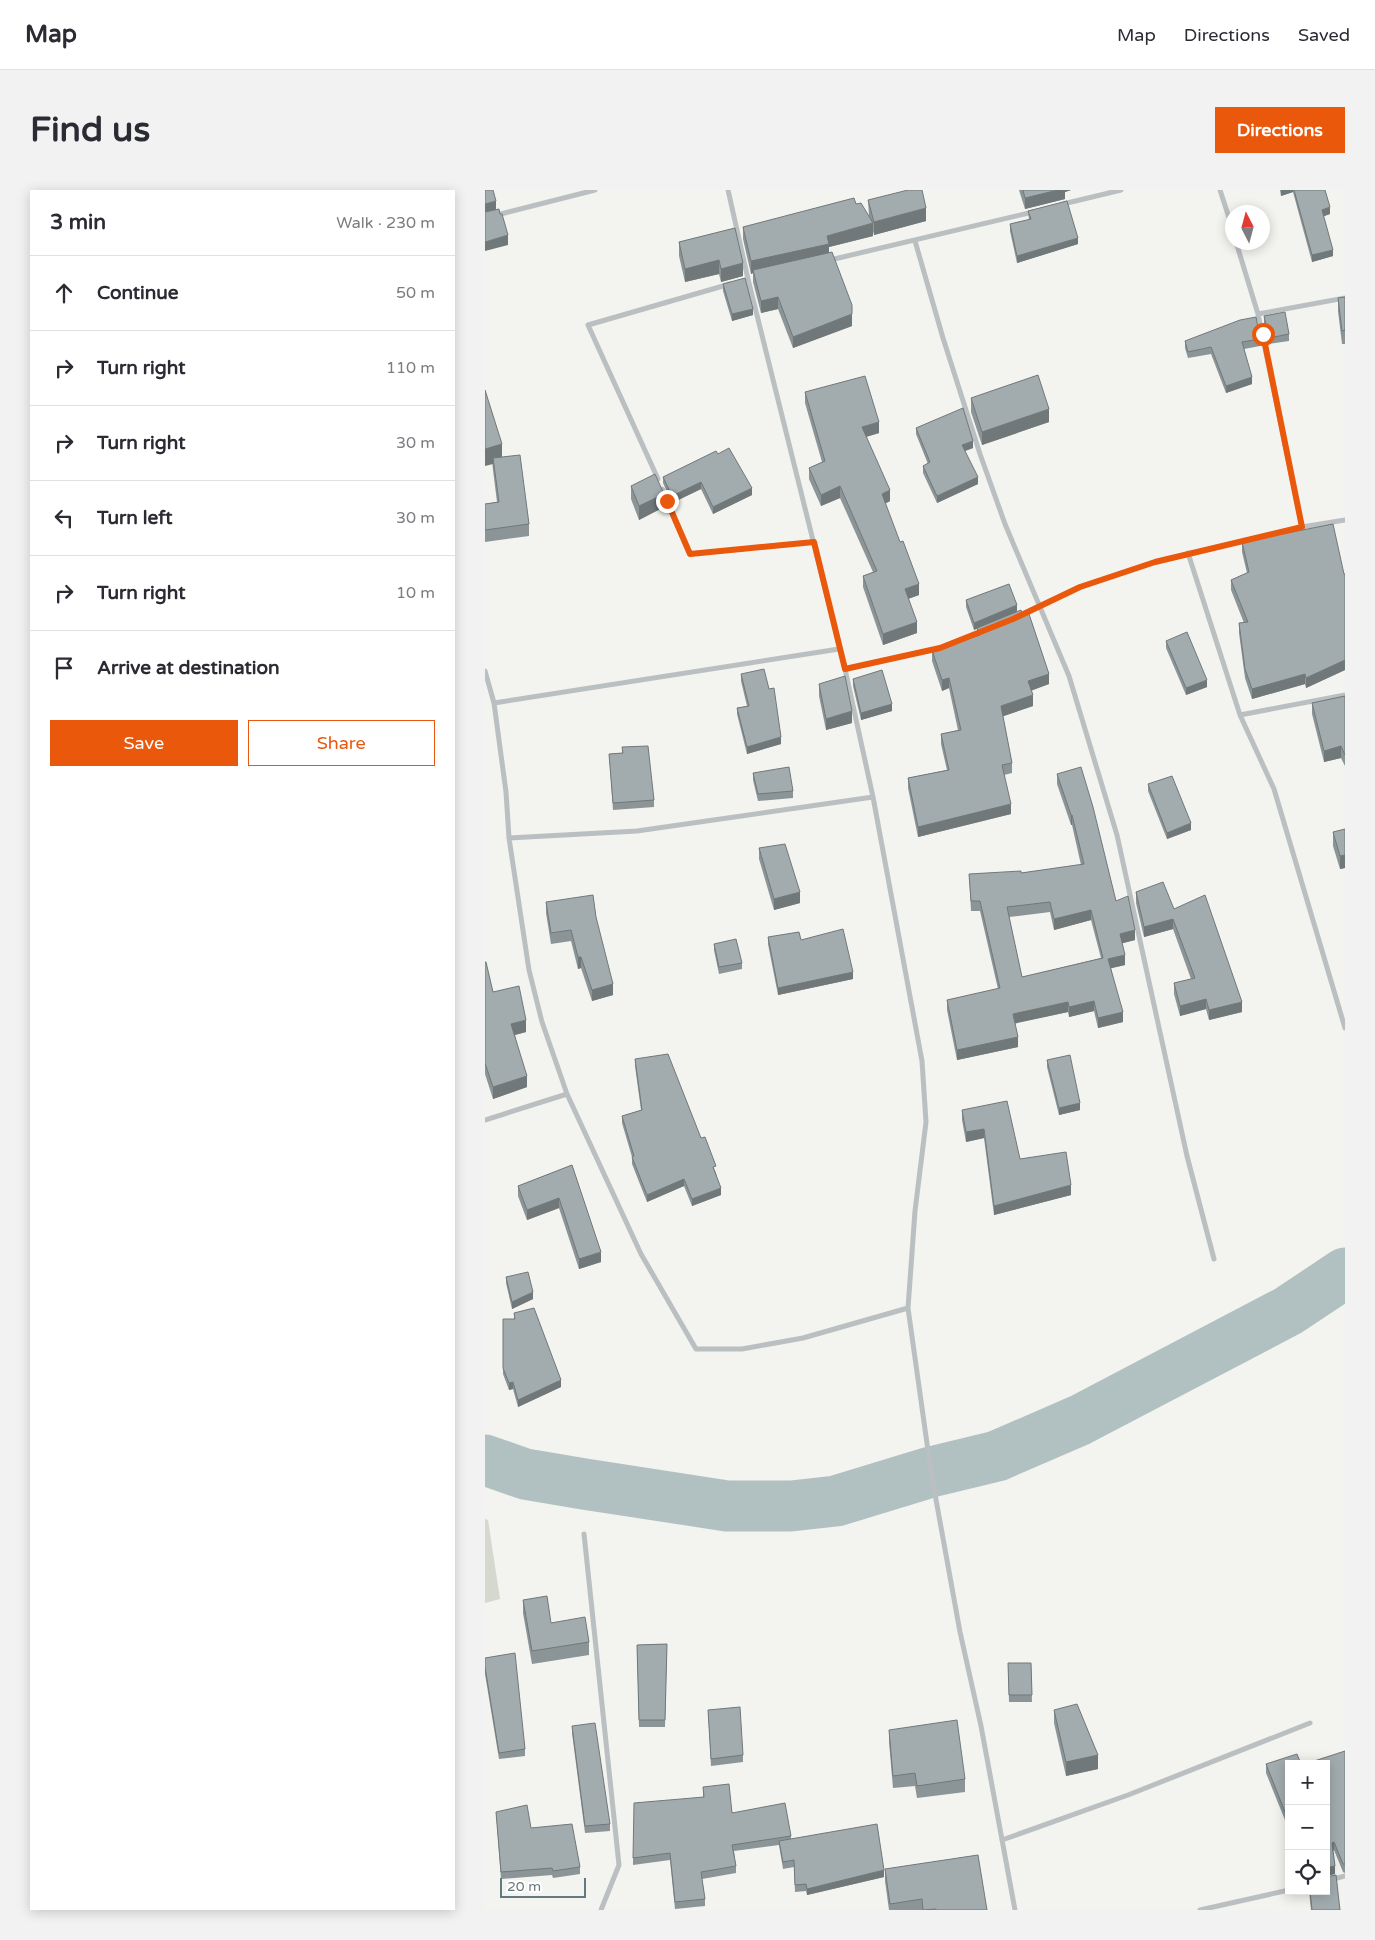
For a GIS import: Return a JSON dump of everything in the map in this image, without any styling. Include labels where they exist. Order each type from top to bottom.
[{"type":"street","points":[[485,218],[595,190]]},
{"type":"street","points":[[728,190],[748,279],[845,669],[873,797],[913,1006],[923,1070],[926,1122],[915,1210],[908,1308],[931,1472],[960,1632],[981,1726],[1015,1910]]},
{"type":"street","points":[[1056,206],[1121,190]]},
{"type":"street","points":[[1220,190],[1225,205]]},
{"type":"street","points":[[822,262],[1037,211]]},
{"type":"street","points":[[915,241],[943,338],[980,454],[1005,524],[1041,605],[1069,676],[1117,835],[1187,1156],[1214,1259]]},
{"type":"street","points":[[1239,250],[1259,314],[1302,527]]},
{"type":"street","points":[[757,277],[588,325],[690,554],[814,542]]},
{"type":"street","points":[[1259,314],[1345,298]]},
{"type":"street","points":[[1020,616],[1080,587],[1188,553],[1302,527],[1345,520]]},
{"type":"street","points":[[1188,553],[1240,715],[1274,789],[1345,1028]]},
{"type":"street","points":[[845,669],[940,648],[985,630]]},
{"type":"street","points":[[493,703],[656,679],[839,648]]},
{"type":"street","points":[[485,671],[493,703],[506,792],[509,838],[529,970],[542,1022],[567,1094],[641,1254],[696,1349],[742,1349],[803,1338],[908,1308]]},
{"type":"street","points":[[1240,715],[1345,695]]},
{"type":"street","points":[[509,838],[637,831],[873,797]]},
{"type":"street","points":[[485,1120],[567,1094]]},
{"type":"street","points":[[584,1534],[619,1866],[601,1910]]},
{"type":"street","points":[[1002,1840],[1128,1795],[1310,1723]]},
{"type":"street","points":[[1330,1879],[1345,1876]]},
{"type":"street","points":[[1201,1910],[1285,1891]]},
{"type":"shaded area","points":[[485,1519],[488,1520],[500,1599],[485,1603]]},
{"type":"building","points":[[485,190],[493,190],[496,201],[485,204]]},
{"type":"building","points":[[908,190],[922,190],[926,208],[874,222],[868,200]]},
{"type":"building","points":[[1023,190],[1058,190],[1025,198]]},
{"type":"building","points":[[1294,190],[1325,190],[1330,207],[1322,210],[1333,250],[1312,255]]},
{"type":"building","points":[[854,198],[856,204],[861,203],[873,223],[827,236],[829,244],[751,261],[743,227]]},
{"type":"building","points":[[1067,201],[1078,238],[1017,256],[1010,224],[1031,219],[1028,211]]},
{"type":"building","points":[[499,209],[508,235],[485,242],[485,212]]},
{"type":"building","points":[[735,228],[743,263],[721,269],[719,260],[685,269],[679,242]]},
{"type":"building","points":[[832,252],[852,305],[852,314],[793,337],[778,297],[761,301],[753,270]]},
{"type":"building","points":[[745,278],[753,309],[732,314],[723,284]]},
{"type":"building","points":[[1345,297],[1345,330],[1342,331],[1338,298]]},
{"type":"building","points":[[1285,312],[1289,334],[1269,338],[1264,316]]},
{"type":"building","points":[[1256,317],[1260,339],[1242,342],[1252,377],[1226,386],[1211,347],[1188,352],[1185,341],[1240,320]]},
{"type":"building","points":[[1038,375],[1049,409],[982,432],[971,398]]},
{"type":"building","points":[[865,376],[879,422],[862,427],[890,490],[882,494],[900,542],[903,541],[919,584],[905,589],[917,622],[883,634],[863,576],[877,571],[840,486],[821,495],[809,468],[825,461],[805,392]]},
{"type":"building","points":[[485,390],[502,444],[485,449]]},
{"type":"building","points":[[963,408],[973,441],[962,445],[978,477],[937,496],[923,466],[930,462],[916,428]]},
{"type":"building","points":[[729,448],[752,488],[713,507],[701,482],[672,496],[663,477],[716,451],[718,454]]},
{"type":"building","points":[[520,455],[529,524],[485,530],[485,504],[499,502],[493,458]]},
{"type":"building","points":[[655,474],[664,494],[639,506],[631,486]]},
{"type":"building","points":[[1333,524],[1345,574],[1345,660],[1306,678],[1305,674],[1252,689],[1245,669],[1239,623],[1248,622],[1231,580],[1249,572],[1242,542]]},
{"type":"building","points":[[1009,584],[1017,605],[974,623],[966,600]]},
{"type":"building","points":[[1021,610],[1022,614],[1028,611],[1049,674],[1028,681],[1033,695],[1001,706],[1012,763],[1002,765],[1011,804],[918,827],[908,778],[949,770],[941,734],[961,730],[949,678],[942,680],[932,650],[980,635],[977,628]]},
{"type":"building","points":[[1187,632],[1207,680],[1186,688],[1166,641]]},
{"type":"building","points":[[764,669],[769,689],[774,688],[781,737],[747,747],[737,708],[749,706],[741,674]]},
{"type":"building","points":[[882,670],[892,704],[861,713],[853,679]]},
{"type":"building","points":[[845,676],[852,711],[826,719],[819,684]]},
{"type":"building","points":[[1345,696],[1345,755],[1341,746],[1324,751],[1312,703]]},
{"type":"building","points":[[648,746],[654,800],[613,803],[609,754],[623,753],[622,747]]},
{"type":"building","points":[[789,767],[793,791],[758,794],[753,773]]},
{"type":"building","points":[[1081,767],[1093,807],[1116,901],[1128,896],[1135,930],[1120,934],[1125,955],[1108,959],[1123,1012],[1098,1018],[1094,1001],[1069,1007],[1068,1002],[1013,1014],[1018,1037],[957,1050],[947,1000],[1000,988],[980,901],[971,901],[969,874],[1021,871],[1021,873],[1084,864],[1072,815],[1057,774]],"holes":[[[1050,902],[1054,919],[1091,910],[1103,958],[1022,977],[1007,907]]]},
{"type":"building","points":[[1172,776],[1191,823],[1167,833],[1148,784]]},
{"type":"building","points":[[1345,829],[1345,855],[1340,856],[1333,832]]},
{"type":"building","points":[[785,844],[800,892],[774,899],[759,848]]},
{"type":"building","points":[[1163,882],[1174,909],[1205,895],[1242,1002],[1209,1010],[1206,999],[1180,1006],[1174,983],[1195,978],[1173,919],[1144,927],[1136,892]]},
{"type":"building","points":[[593,895],[596,917],[613,984],[592,990],[581,957],[578,957],[571,930],[551,933],[546,902]]},
{"type":"building","points":[[843,929],[853,972],[778,988],[768,937],[799,932],[801,940]]},
{"type":"building","points":[[736,939],[742,963],[719,967],[714,944]]},
{"type":"building","points":[[485,962],[493,992],[519,986],[526,1020],[511,1024],[527,1076],[493,1087],[485,1063]]},
{"type":"building","points":[[668,1054],[701,1138],[705,1137],[716,1166],[713,1167],[721,1188],[692,1199],[684,1179],[647,1195],[632,1157],[634,1156],[622,1116],[642,1110],[635,1059]]},
{"type":"building","points":[[1070,1055],[1080,1103],[1059,1108],[1047,1060]]},
{"type":"building","points":[[1007,1101],[1020,1159],[1066,1152],[1071,1185],[994,1206],[984,1129],[966,1132],[962,1110]]},
{"type":"building","points":[[572,1165],[601,1252],[579,1259],[559,1198],[527,1210],[518,1186]]},
{"type":"building","points":[[528,1272],[533,1292],[512,1302],[506,1277]]},
{"type":"building","points":[[534,1308],[561,1380],[518,1400],[513,1382],[509,1383],[503,1368],[503,1319],[515,1319],[514,1313]]},
{"type":"building","points":[[547,1596],[551,1623],[585,1617],[589,1642],[532,1651],[523,1600]]},
{"type":"building","points":[[667,1644],[665,1720],[639,1720],[637,1645]]},
{"type":"building","points":[[515,1653],[525,1749],[499,1753],[485,1658]]},
{"type":"building","points":[[1008,1663],[1031,1663],[1032,1695],[1009,1695]]},
{"type":"building","points":[[1077,1704],[1098,1755],[1066,1762],[1054,1710]]},
{"type":"building","points":[[740,1707],[743,1755],[711,1759],[708,1710]]},
{"type":"building","points":[[957,1720],[965,1779],[917,1786],[915,1773],[893,1776],[889,1730]]},
{"type":"building","points":[[595,1723],[610,1824],[585,1826],[572,1726]]},
{"type":"building","points":[[1345,1751],[1345,1864],[1343,1864],[1334,1842],[1332,1843],[1335,1866],[1330,1867],[1330,1760],[1317,1760]]},
{"type":"building","points":[[1297,1754],[1299,1760],[1285,1760],[1285,1812],[1266,1764]]},
{"type":"building","points":[[729,1784],[732,1813],[785,1803],[791,1836],[732,1845],[736,1866],[701,1872],[705,1899],[675,1902],[670,1853],[633,1858],[634,1803],[704,1797],[703,1787]]},
{"type":"building","points":[[527,1805],[531,1828],[572,1824],[580,1867],[553,1871],[552,1868],[501,1872],[496,1812]]},
{"type":"building","points":[[877,1824],[884,1870],[807,1889],[806,1884],[795,1885],[794,1860],[783,1862],[779,1841]]},
{"type":"building","points":[[978,1855],[987,1910],[923,1910],[922,1899],[890,1904],[885,1869]]},
{"type":"building","points":[[1336,1875],[1340,1910],[1312,1910],[1310,1895],[1330,1895],[1330,1876]]},
{"type":"waterway","points":[[485,1460],[525,1474],[727,1506],[791,1506],[836,1501],[931,1472],[997,1456],[1080,1420],[1288,1311],[1345,1273]]},
{"type":"route","points":[[667,501],[690,554],[814,542],[845,669],[940,648],[1013,619],[1080,587],[1188,553],[1302,527],[1263,334]]}]
